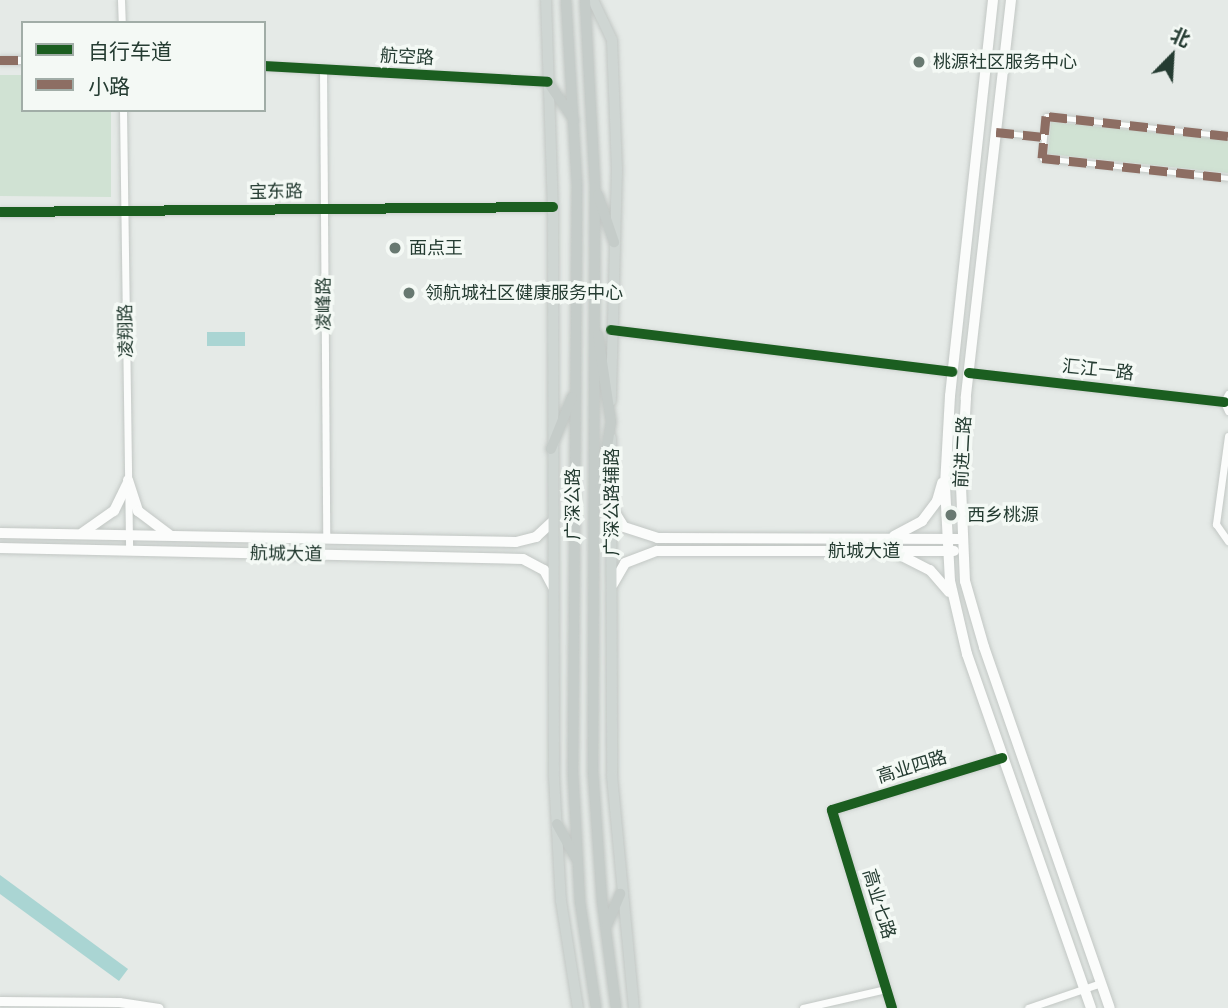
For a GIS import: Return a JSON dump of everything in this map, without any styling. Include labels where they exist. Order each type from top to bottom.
[{"type":"highway","name":"广深公路","points":[[566,0],[575,120],[573,773],[578,863],[596,1008]]},
{"type":"highway","name":"广深公路","points":[[585,0],[596,187],[593,772],[606,928],[616,1008]]},
{"type":"highway","points":[[548,82],[575,120]]},
{"type":"highway","points":[[596,187],[614,242]]},
{"type":"highway","points":[[593,533],[611,422],[594,303]]},
{"type":"highway","points":[[551,449],[574,391]]},
{"type":"highway","points":[[557,824],[578,863]]},
{"type":"highway","points":[[606,928],[620,894]]},
{"type":"main road","points":[[546,0],[553,207],[551,523],[555,592],[557,824],[561,901],[579,1008]]},
{"type":"main road","name":"广深公路辅路","points":[[593,0],[612,40],[612,776],[620,894],[634,1008]]},
{"type":"main road","name":"前进二路","points":[[993,0],[952,372],[945,469],[948,551],[953,602],[1002,758],[1091,1008]]},
{"type":"main road","name":"前进二路","points":[[1011,0],[969,373],[961,478],[963,551],[977,627],[1110,1008]]},
{"type":"main road","points":[[884,539],[922,521],[937,501],[945,469]]},
{"type":"main road","points":[[75,535],[96,526],[114,511],[128,480]]},
{"type":"main road","points":[[128,480],[133,502],[145,520],[162,532],[184,537]]},
{"type":"main road","name":"航城大道","points":[[612,507],[624,527],[657,538],[963,539]]},
{"type":"main road","name":"航城大道","points":[[0,533],[528,540],[551,523]]},
{"type":"main road","points":[[462,541],[471,549],[463,558]]},
{"type":"main road","name":"航城大道","points":[[0,548],[530,561],[544,570],[555,592]]},
{"type":"main road","name":"航城大道","points":[[613,584],[625,563],[657,551],[963,551]]},
{"type":"main road","points":[[884,551],[930,570],[947,588],[953,602]]},
{"type":"street","points":[[121,0],[122,21]]},
{"type":"street","points":[[0,60],[21,60]]},
{"type":"street","name":"航空路","points":[[266,66],[548,82]]},
{"type":"street","name":"凌峰路","points":[[323,69],[326,539]]},
{"type":"street","name":"凌翔路","points":[[123,112],[129,551]]},
{"type":"street","points":[[1228,136],[1046,116],[1042,159],[1228,178]]},
{"type":"street","points":[[996,132],[1044,137]]},
{"type":"street","name":"宝东路","points":[[0,212],[553,207]]},
{"type":"street","points":[[611,330],[952,372]]},
{"type":"street","name":"汇江一路","points":[[969,373],[1226,398]]},
{"type":"street","points":[[1226,398],[1228,411]]},
{"type":"street","points":[[1228,436],[1216,524],[1228,541]]},
{"type":"street","name":"高业四路","points":[[832,810],[1002,758]]},
{"type":"street","name":"高业七路","points":[[832,810],[892,1008]]},
{"type":"street","points":[[1028,1008],[1101,983]]},
{"type":"street","points":[[803,1008],[886,989]]},
{"type":"street","points":[[0,1001],[159,1008]]},
{"type":"green space","points":[[0,75],[21,75],[21,112],[111,112],[111,197],[0,196]]},
{"type":"green space","points":[[1051,122],[1228,140],[1228,173],[1048,154]]},
{"type":"water","points":[[207,332],[245,332],[245,346],[207,346]]},
{"type":"water","points":[[0,875],[128,969],[119,981],[0,894]]},
{"type":"marked path","points":[[0,60],[21,60]]},
{"type":"marked path","points":[[1228,136],[1046,116],[1042,158],[1228,178]]},
{"type":"marked path","points":[[996,132],[1044,137]]},
{"type":"cycle path","points":[[266,66],[548,82]]},
{"type":"cycle path","points":[[0,212],[553,207]]},
{"type":"cycle path","points":[[611,330],[952,372]]},
{"type":"cycle path","points":[[969,373],[1224,402]]},
{"type":"cycle path","points":[[892,1008],[832,810],[1002,758]]},
{"type":"place","name":"桃源社区服务中心","points":[[919,62]]},
{"type":"place","name":"面点王","points":[[395,248]]},
{"type":"place","name":"领航城社区健康服务中心","points":[[409,293]]},
{"type":"place","name":"西乡桃源","points":[[951,515]]}]
